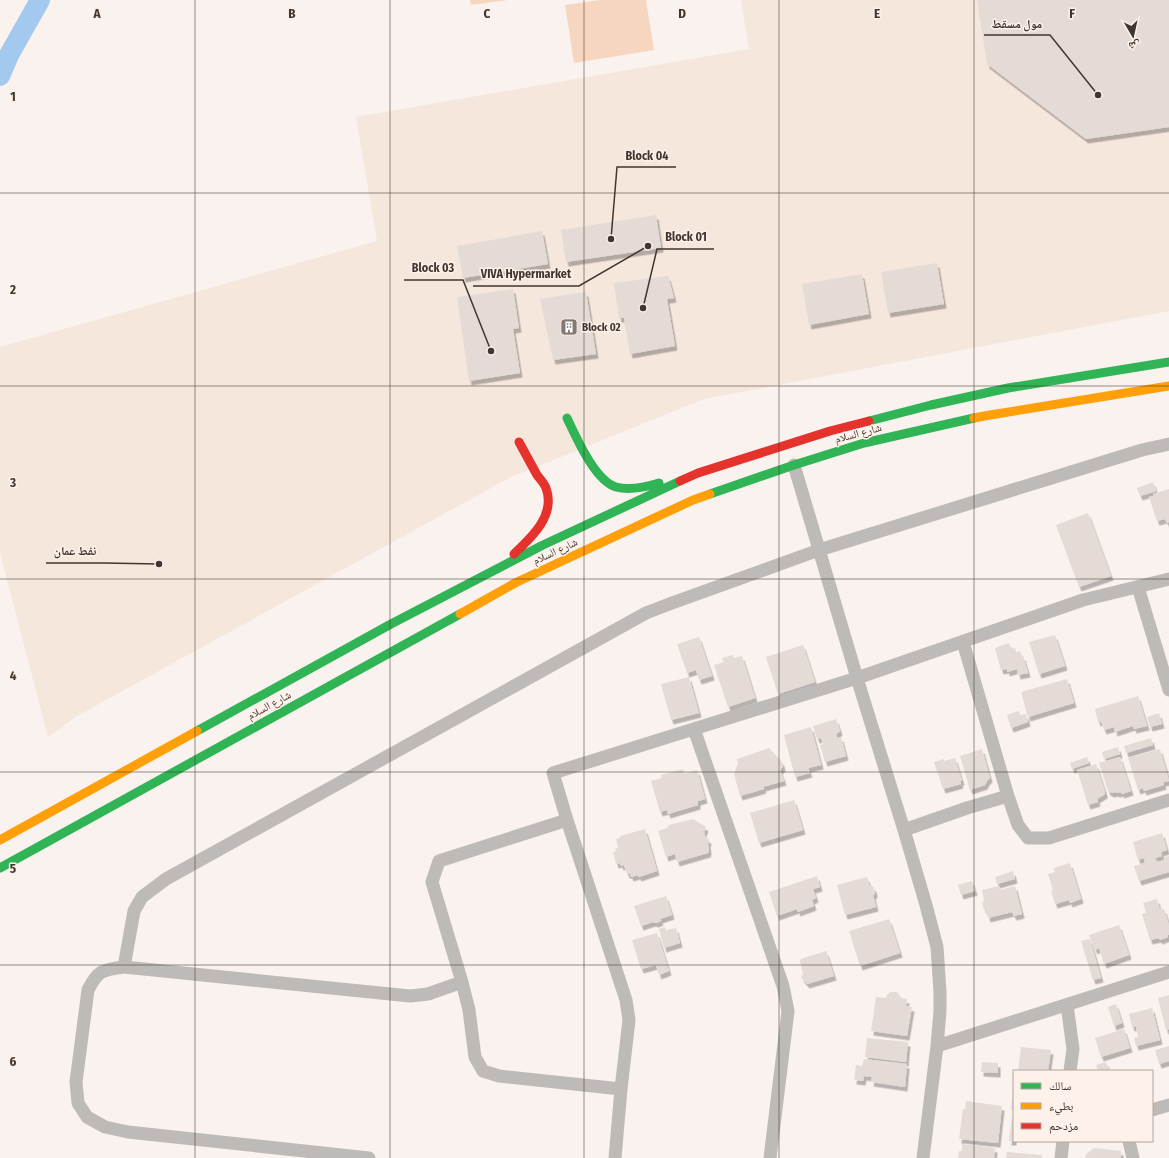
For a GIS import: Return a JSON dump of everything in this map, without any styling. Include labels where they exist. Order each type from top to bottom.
[{"type":"main road","name":"شارع السلام","points":[[0,840],[391,624],[543,545],[698,474],[830,431],[931,405],[1008,388],[1169,362]]},
{"type":"main road","name":"شارع السلام","points":[[0,868],[515,583],[693,500],[794,465],[864,443],[990,415],[1169,386]]},
{"type":"main road","points":[[567,418],[586,455],[601,477],[614,487],[632,489],[698,474]]},
{"type":"main road","points":[[502,566],[538,529],[548,508],[546,487],[537,475],[519,442]]},
{"type":"street","points":[[124,967],[134,911],[142,897],[166,879],[646,613],[819,550],[1142,450],[1169,444]]},
{"type":"street","points":[[794,465],[904,830],[937,948],[940,992],[937,1046],[923,1158]]},
{"type":"street","points":[[615,1158],[620,1089],[629,1020],[626,1000],[553,773],[857,678],[1084,600],[1169,579]]},
{"type":"street","points":[[1138,587],[1169,690]]},
{"type":"street","points":[[963,642],[1008,796],[1018,825],[1028,838],[1049,838],[1169,800]]},
{"type":"street","points":[[694,729],[783,986],[788,1011],[770,1158]]},
{"type":"street","points":[[904,830],[967,808],[1008,796]]},
{"type":"street","points":[[567,820],[439,861],[432,882],[469,1010],[475,1057],[483,1071],[499,1076],[620,1089]]},
{"type":"street","points":[[369,1158],[128,1132],[105,1127],[87,1117],[78,1103],[76,1082],[88,990],[94,977],[105,969],[124,967],[410,996],[428,994],[462,982]]},
{"type":"street","points":[[937,1046],[1169,972]]},
{"type":"street","points":[[1067,1005],[1073,1049],[1070,1070]]},
{"type":"street","points":[[1153,1110],[1169,1105]]},
{"type":"street","points":[[1061,1158],[1063,1142]]},
{"type":"street","points":[[1129,1142],[1133,1158]]},
{"type":"shaded area","points":[[470,0],[508,0],[471,5]]},
{"type":"shaded area","points":[[600,0],[646,0],[654,50],[574,63],[565,5]]},
{"type":"shaded area","points":[[741,0],[1169,0],[1169,311],[704,399],[509,478],[77,716],[48,737],[0,553],[0,347],[377,241],[356,117],[749,49]]},
{"type":"building","points":[[977,0],[1169,0],[1169,127],[1086,139],[987,64]]},
{"type":"building","points":[[656,215],[661,248],[566,262],[561,230]]},
{"type":"building","points":[[542,231],[548,264],[463,278],[457,246]]},
{"type":"building","points":[[937,263],[944,304],[888,313],[881,272]]},
{"type":"building","points":[[862,274],[869,314],[809,325],[802,284]]},
{"type":"building","points":[[668,276],[674,298],[667,299],[675,346],[630,354],[624,318],[619,318],[614,283]]},
{"type":"building","points":[[513,289],[519,328],[513,329],[520,373],[469,381],[457,297]]},
{"type":"building","name":"Block 02","points":[[586,292],[596,354],[553,360],[540,299]]},
{"type":"building","points":[[1153,482],[1156,491],[1140,496],[1137,488]]},
{"type":"building","points":[[1169,489],[1169,522],[1167,523],[1165,519],[1157,521],[1149,497],[1153,496],[1153,494]]},
{"type":"building","points":[[1088,513],[1111,576],[1079,587],[1056,525]]},
{"type":"building","points":[[1055,635],[1065,666],[1039,674],[1029,642]]},
{"type":"building","points":[[699,637],[712,676],[699,680],[696,670],[687,673],[677,644]]},
{"type":"building","points":[[1009,643],[1011,649],[1015,648],[1016,652],[1020,651],[1028,673],[1018,675],[1017,669],[1007,672],[1007,669],[1001,670],[999,663],[995,648]]},
{"type":"building","points":[[803,645],[815,682],[778,694],[766,657]]},
{"type":"building","points":[[733,655],[734,658],[742,656],[755,698],[728,707],[714,665],[724,662],[722,658]]},
{"type":"building","points":[[689,677],[699,713],[671,720],[661,684]]},
{"type":"building","points":[[1067,679],[1074,703],[1028,717],[1021,692]]},
{"type":"building","points":[[1138,696],[1147,726],[1134,729],[1133,726],[1115,732],[1114,727],[1104,730],[1101,721],[1098,722],[1095,709]]},
{"type":"building","points":[[1019,711],[1020,715],[1026,714],[1028,722],[1011,728],[1007,715]]},
{"type":"building","points":[[1159,713],[1162,724],[1150,727],[1147,717]]},
{"type":"building","points":[[836,719],[840,731],[836,734],[837,738],[841,737],[846,756],[825,762],[820,745],[823,744],[821,738],[817,739],[813,726]]},
{"type":"building","points":[[811,727],[821,765],[808,768],[810,773],[795,777],[784,735]]},
{"type":"building","points":[[1151,738],[1153,745],[1126,753],[1124,746]]},
{"type":"building","points":[[1118,747],[1120,754],[1104,759],[1102,752]]},
{"type":"building","points":[[769,748],[782,762],[783,767],[780,770],[784,781],[740,796],[734,774],[738,763],[737,759]]},
{"type":"building","points":[[982,749],[990,778],[985,785],[970,790],[960,756]]},
{"type":"building","points":[[1160,749],[1169,781],[1163,782],[1164,785],[1144,791],[1143,788],[1138,790],[1128,758]]},
{"type":"building","points":[[1087,757],[1089,763],[1072,769],[1070,763]]},
{"type":"building","points":[[1120,757],[1131,791],[1122,794],[1121,792],[1112,793],[1108,791],[1099,763]]},
{"type":"building","points":[[955,758],[962,781],[960,781],[961,784],[943,789],[934,762]]},
{"type":"building","points":[[1096,764],[1105,794],[1097,799],[1098,802],[1088,805],[1077,770]]},
{"type":"building","points":[[683,769],[684,774],[697,770],[705,799],[698,801],[698,805],[668,814],[667,810],[660,812],[651,781],[662,778],[661,775]]},
{"type":"building","points":[[794,800],[803,830],[759,843],[750,813]]},
{"type":"building","points":[[693,819],[706,827],[704,832],[705,836],[709,840],[708,853],[677,862],[675,854],[666,857],[658,831],[667,828],[669,825]]},
{"type":"building","points":[[645,829],[657,871],[639,877],[638,875],[631,877],[630,874],[627,874],[624,865],[621,866],[620,863],[616,864],[613,852],[618,848],[616,839],[620,838],[620,836]]},
{"type":"building","points":[[1162,833],[1167,850],[1161,852],[1162,856],[1155,858],[1157,862],[1165,860],[1164,857],[1169,856],[1169,872],[1139,881],[1134,866],[1145,863],[1144,858],[1138,860],[1133,842]]},
{"type":"building","points":[[1070,863],[1081,899],[1070,903],[1069,900],[1055,904],[1051,891],[1053,890],[1048,874],[1055,872],[1054,868]]},
{"type":"building","points":[[1013,871],[1015,879],[997,884],[995,877]]},
{"type":"building","points":[[817,876],[820,887],[813,889],[816,898],[812,900],[814,906],[798,912],[797,909],[777,916],[769,892]]},
{"type":"building","points":[[867,877],[870,887],[872,886],[874,888],[875,892],[873,895],[876,907],[845,915],[837,885]]},
{"type":"building","points":[[972,881],[975,891],[961,895],[958,885]]},
{"type":"building","points":[[999,886],[1000,890],[1015,886],[1022,914],[1014,916],[1012,912],[988,918],[986,909],[984,910],[982,902],[984,901],[982,890]]},
{"type":"building","points":[[666,896],[672,915],[660,919],[661,921],[656,923],[653,922],[641,926],[634,906]]},
{"type":"building","points":[[1157,899],[1160,910],[1164,909],[1169,925],[1169,935],[1168,937],[1160,940],[1159,938],[1150,940],[1142,914],[1146,913],[1143,903]]},
{"type":"building","points":[[889,919],[900,953],[860,966],[849,931]]},
{"type":"building","points":[[1119,925],[1129,955],[1104,964],[1099,948],[1095,950],[1089,935]]},
{"type":"building","points":[[665,927],[666,930],[676,928],[680,943],[664,948],[659,929]]},
{"type":"building","points":[[657,933],[669,971],[659,975],[656,965],[641,969],[632,940]]},
{"type":"building","points":[[1090,939],[1101,978],[1093,980],[1081,941]]},
{"type":"building","points":[[826,951],[834,976],[807,984],[801,977],[803,974],[800,961],[801,959]]},
{"type":"building","points":[[890,992],[897,992],[901,998],[907,999],[906,1006],[912,1007],[907,1036],[871,1031],[876,997],[886,998]]},
{"type":"building","points":[[1169,995],[1169,1029],[1166,1030],[1158,998]]},
{"type":"building","points":[[1116,1004],[1122,1023],[1114,1026],[1108,1007]]},
{"type":"building","points":[[1152,1008],[1160,1040],[1136,1046],[1134,1038],[1138,1037],[1136,1026],[1132,1027],[1129,1014]]},
{"type":"building","points":[[1124,1029],[1130,1048],[1101,1057],[1095,1038]]},
{"type":"building","points":[[867,1038],[908,1042],[906,1062],[865,1057]]},
{"type":"building","points":[[1169,1046],[1169,1061],[1159,1064],[1155,1050]]},
{"type":"building","points":[[1021,1047],[1051,1050],[1048,1070],[1018,1070]]},
{"type":"building","points":[[864,1059],[907,1064],[905,1087],[871,1082],[872,1077],[864,1076],[863,1081],[854,1080],[856,1065],[862,1066]]},
{"type":"building","points":[[982,1062],[998,1063],[998,1073],[981,1072]]},
{"type":"building","points":[[1106,1062],[1109,1070],[1098,1070],[1096,1065]]},
{"type":"building","points":[[1013,1089],[1013,1111],[1011,1110]]},
{"type":"building","points":[[966,1101],[1002,1106],[998,1143],[959,1139],[963,1109],[965,1109]]},
{"type":"building","points":[[1012,1117],[1013,1117],[1013,1141],[1009,1141]]},
{"type":"building","points":[[962,1144],[995,1148],[994,1158],[958,1158],[959,1151],[962,1151]]},
{"type":"building","points":[[1094,1148],[1121,1151],[1121,1158],[1085,1158],[1086,1154]]},
{"type":"building","points":[[1007,1152],[1042,1155],[1042,1158],[1006,1158]]},
{"type":"waterway","points":[[0,76],[9,55],[40,0]]},
{"type":"traffic: fast","points":[[869,421],[931,405],[1008,388],[1169,362]]},
{"type":"traffic: fast","points":[[567,418],[587,457],[594,468],[608,483],[616,487],[627,489],[659,483]]},
{"type":"traffic: fast","points":[[710,494],[864,443],[974,418]]},
{"type":"traffic: fast","points":[[197,731],[391,624],[543,545],[680,481]]},
{"type":"traffic: fast","points":[[0,868],[460,614]]},
{"type":"traffic: slow","points":[[974,418],[1169,386]]},
{"type":"traffic: slow","points":[[460,614],[515,583],[693,500],[710,494]]},
{"type":"traffic: slow","points":[[0,840],[197,731]]},
{"type":"traffic: jam","points":[[680,481],[698,473],[830,431],[869,421]]},
{"type":"traffic: jam","points":[[514,554],[535,533],[545,516],[548,507],[546,488],[519,442]]},
{"type":"place","name":"مول مسقط","points":[[1098,95]]},
{"type":"place","name":"Block 04","points":[[611,239]]},
{"type":"place","name":"VIVA Hypermarket","points":[[648,246]]},
{"type":"place","name":"Block 01","points":[[643,308]]},
{"type":"place","name":"Block 02","points":[[569,327]]},
{"type":"place","name":"Block 03","points":[[491,351]]},
{"type":"place","name":"نفط عمان","points":[[159,564]]}]
